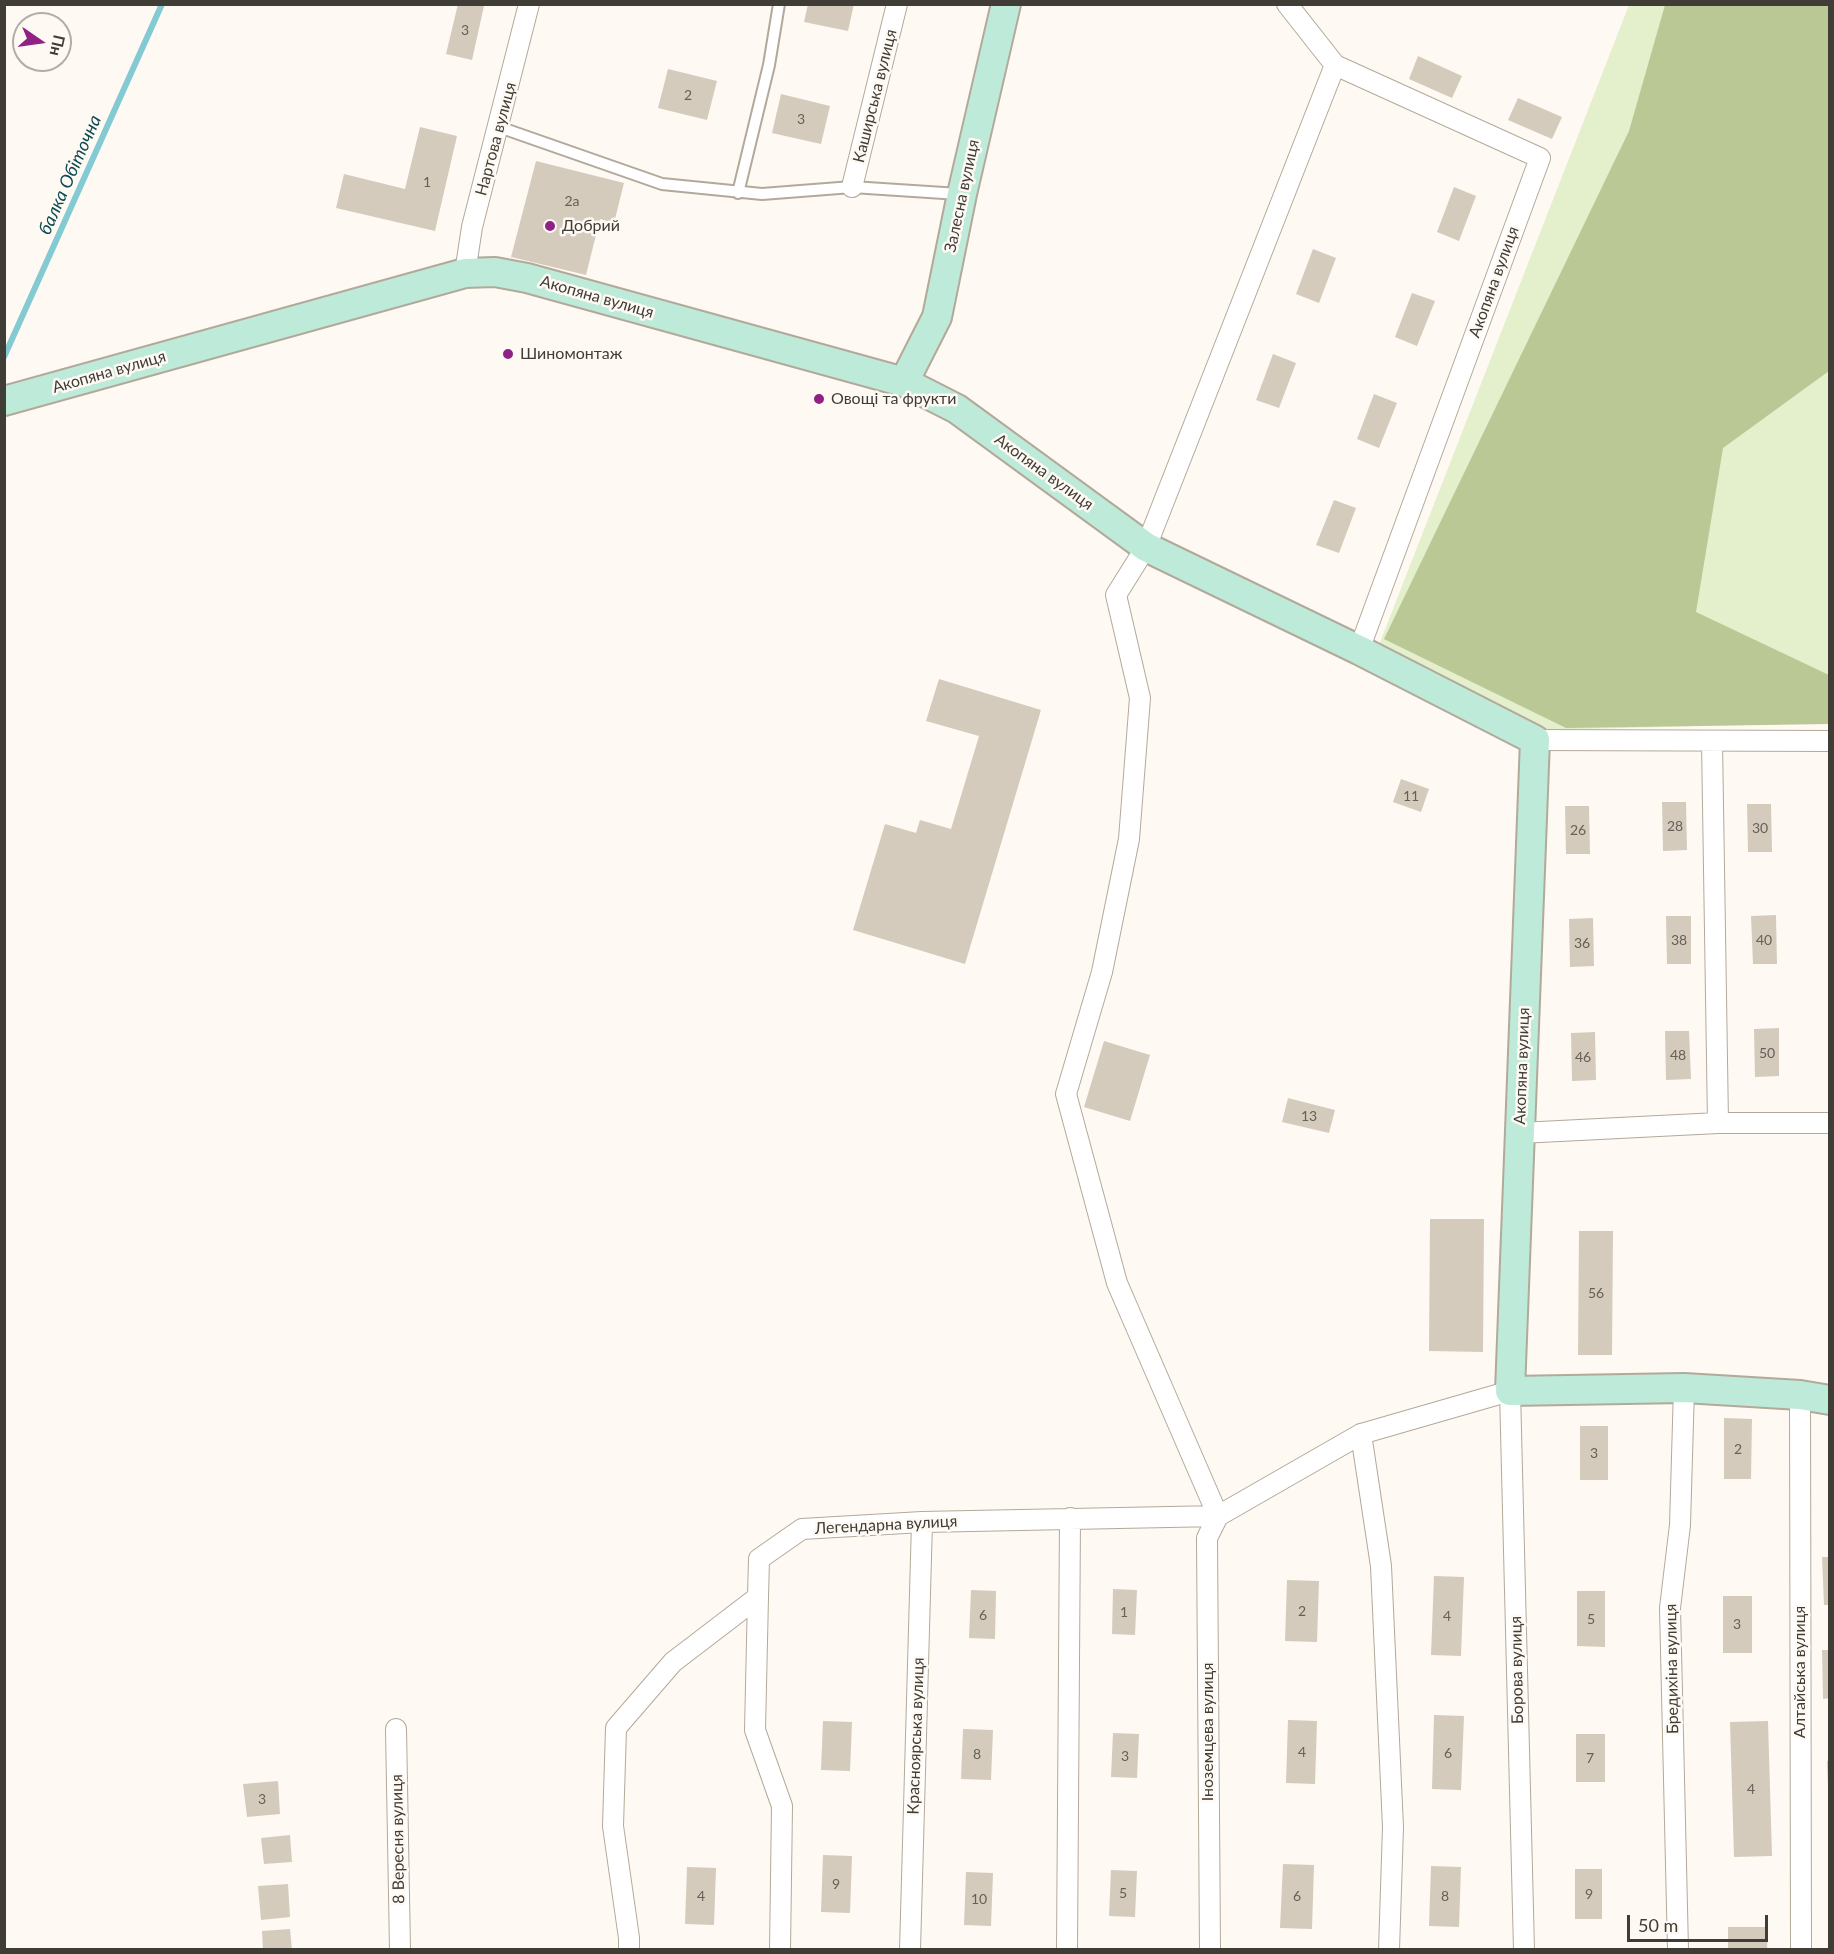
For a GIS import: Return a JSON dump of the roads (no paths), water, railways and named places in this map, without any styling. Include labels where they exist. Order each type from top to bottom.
[{"type":"main road","name":"Залесна вулиця","points":[[904,382],[937,317],[962,194],[1006,4]]},
{"type":"main road","name":"Акопяна вулиця","points":[[4,401],[465,273],[495,272],[526,278],[904,382],[957,409],[1146,547],[1534,740],[1510,1391]]},
{"type":"main road","points":[[1510,1391],[1684,1388],[1800,1395],[1830,1400]]},
{"type":"street","name":"Нартова вулиця","points":[[465,273],[472,227],[530,4]]},
{"type":"street","name":"Каширська вулиця","points":[[852,187],[897,4]]},
{"type":"street","name":"Акопяна вулиця","points":[[1287,4],[1335,65],[1540,158],[1359,651]]},
{"type":"street","points":[[1335,65],[1146,547],[1116,595],[1140,698],[1129,839],[1102,972],[1066,1094],[1117,1283],[1218,1516],[1361,1434],[1510,1391]]},
{"type":"street","name":"Акопяна вулиця","points":[[1534,740],[1830,741]]},
{"type":"street","points":[[1712,741],[1718,1123]]},
{"type":"street","points":[[1520,1133],[1718,1123],[1830,1124]]},
{"type":"street","name":"Бредихіна вулиця","points":[[1678,1950],[1670,1608],[1680,1525],[1684,1388]]},
{"type":"street","name":"Борова вулиця","points":[[1510,1391],[1524,1950]]},
{"type":"street","name":"Алтайська вулиця","points":[[1800,1395],[1801,1950]]},
{"type":"street","points":[[1361,1434],[1381,1566],[1393,1827],[1389,1950]]},
{"type":"street","name":"Легендарна вулиця","points":[[758,1597],[759,1559],[802,1529],[922,1522],[1218,1516]]},
{"type":"street","name":"Іноземцева вулиця","points":[[1210,1950],[1207,1538],[1218,1516]]},
{"type":"street","points":[[1066,1950],[1071,1518]]},
{"type":"street","name":"Красноярська вулиця","points":[[910,1950],[922,1522]]},
{"type":"street","points":[[629,1950],[613,1826],[616,1728],[673,1662],[758,1597]]},
{"type":"street","points":[[758,1597],[755,1730],[782,1806],[780,1950]]},
{"type":"street","name":"8 Вересня вулиця","points":[[396,1730],[400,1950]]},
{"type":"lane","points":[[738,193],[769,65],[779,4]]},
{"type":"lane","points":[[499,127],[662,184],[762,194],[852,187],[962,194]]},
{"type":"waterway","name":"балка Обіточна","points":[[4,357],[162,4]]},
{"type":"place","name":"Добрий","points":[[550,226]]},
{"type":"place","name":"Шиномонтаж","points":[[508,354]]},
{"type":"place","name":"Овощі та фрукти","points":[[819,399]]}]
